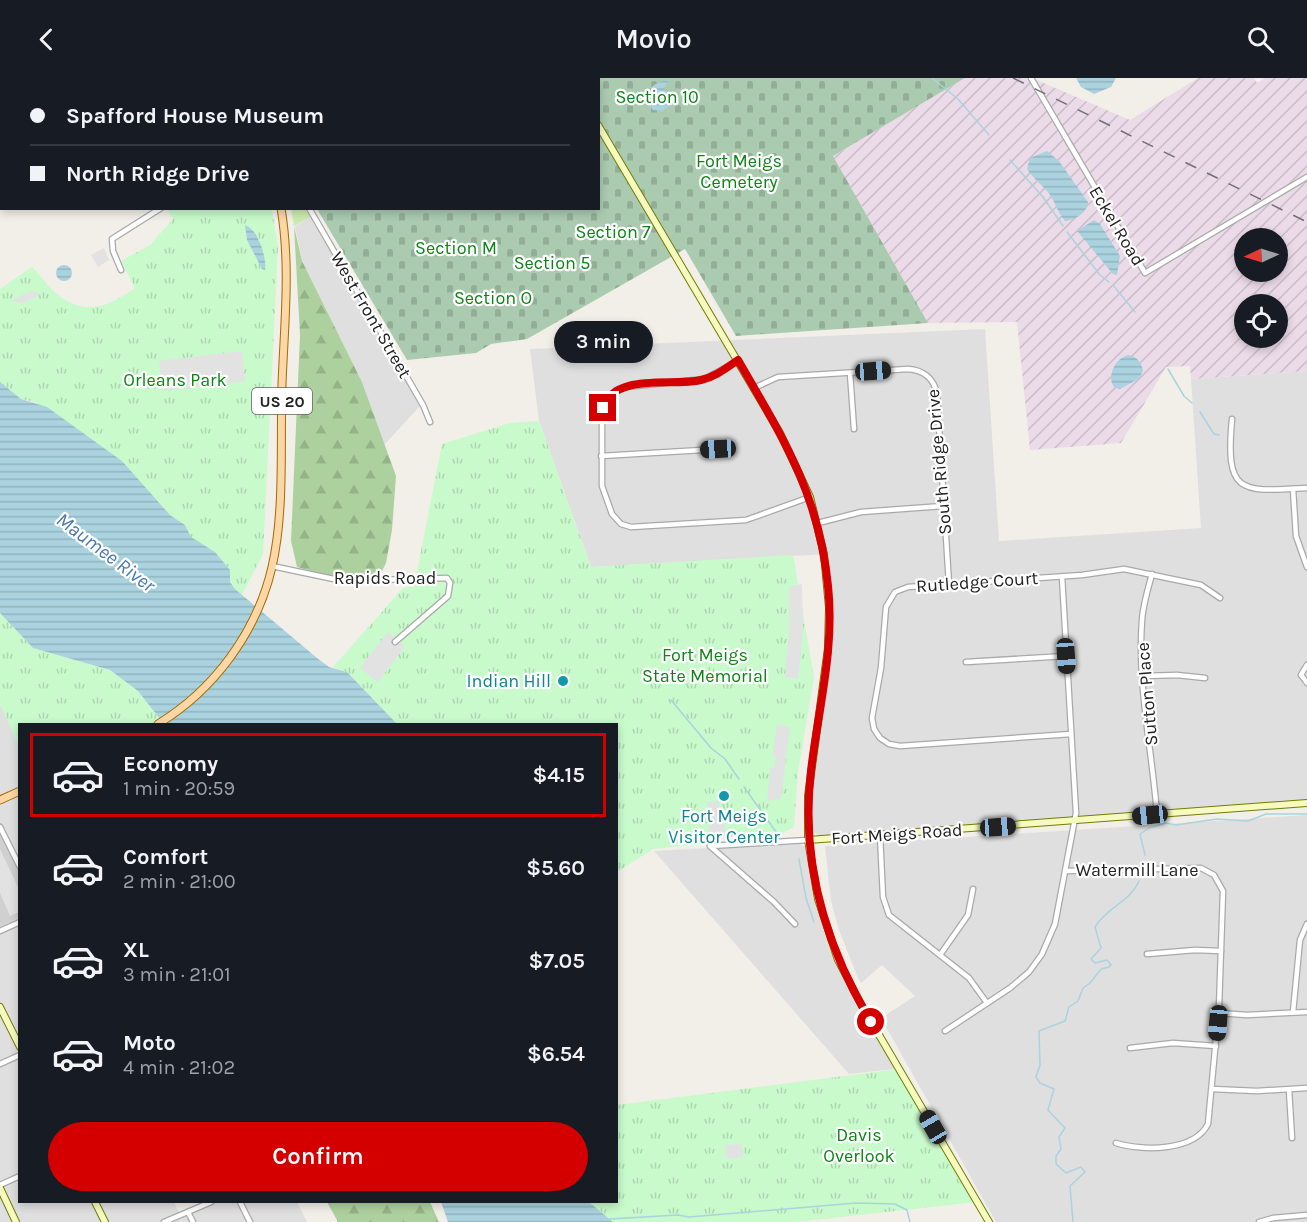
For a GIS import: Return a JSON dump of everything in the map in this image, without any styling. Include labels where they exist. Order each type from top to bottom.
[{"type":"main road","points":[[600,128],[754,388],[792,455],[810,497],[818,523],[828,588],[830,628],[808,796],[808,840],[818,899],[838,960],[862,1006],[989,1222]]},
{"type":"main road","name":"US 20","points":[[160,723],[185,706],[219,671],[241,642],[264,593],[272,566],[279,492],[286,277],[281,210]]},
{"type":"main road","points":[[0,800],[18,792]]},
{"type":"main road","name":"Fort Meigs Road","points":[[808,840],[1075,822],[1307,802]]},
{"type":"main road","points":[[0,1007],[18,1043]]},
{"type":"main road","points":[[0,1187],[16,1222]]},
{"type":"main road","points":[[96,1203],[105,1222]]},
{"type":"street","name":"Eckel Road","points":[[1031,78],[1145,273],[1307,177]]},
{"type":"street","points":[[121,270],[112,249],[112,239],[158,210]]},
{"type":"street","name":"West Front Street","points":[[310,210],[423,405],[430,422]]},
{"type":"street","points":[[738,360],[704,379],[626,387],[616,390],[608,398],[603,408],[601,456],[602,486],[608,507],[616,519],[631,527],[746,520],[810,497]]},
{"type":"street","name":"South Ridge Drive","points":[[754,388],[778,377],[911,369],[922,372],[932,381],[937,394],[949,584]]},
{"type":"street","points":[[850,373],[854,429]]},
{"type":"street","points":[[1232,420],[1233,466],[1238,480],[1252,490],[1307,488]]},
{"type":"street","points":[[601,456],[718,449]]},
{"type":"street","points":[[1293,489],[1296,536],[1307,567]]},
{"type":"street","points":[[818,523],[861,512],[943,506]]},
{"type":"street","name":"Rapids Road","points":[[272,566],[343,581],[447,578],[450,583],[448,596],[395,642]]},
{"type":"street","name":"Rutledge Court","points":[[1071,734],[900,746],[889,744],[877,735],[872,718],[882,659],[887,604],[893,595],[905,588],[1062,577],[1117,569],[1201,585],[1220,598]]},
{"type":"street","name":"Sutton Place","points":[[1152,574],[1142,619],[1144,676],[1156,814]]},
{"type":"street","points":[[945,1031],[1021,979],[1042,954],[1055,924],[1075,822],[1062,577]]},
{"type":"street","points":[[966,662],[1066,656]]},
{"type":"street","points":[[1307,664],[1301,675],[1307,683]]},
{"type":"street","points":[[1144,676],[1177,675],[1204,678]]},
{"type":"street","points":[[0,827],[18,863]]},
{"type":"street","points":[[880,835],[883,897],[887,912],[896,923],[969,978],[987,1003]]},
{"type":"street","name":"Fort Meigs Road","points":[[795,924],[774,902],[710,846],[808,840]]},
{"type":"street","name":"Watermill Lane","points":[[1066,871],[1193,868],[1208,870],[1219,880],[1223,891],[1216,1046],[1208,1124],[1202,1134],[1190,1142],[1128,1147],[1116,1143]]},
{"type":"street","points":[[940,955],[968,915],[974,889]]},
{"type":"street","points":[[0,931],[18,923]]},
{"type":"street","points":[[1293,1012],[1300,940],[1307,924]]},
{"type":"street","points":[[1147,954],[1221,951]]},
{"type":"street","points":[[1218,1013],[1247,1015],[1307,1012]]},
{"type":"street","points":[[1130,1048],[1173,1043],[1216,1046]]},
{"type":"street","points":[[0,1064],[18,1056]]},
{"type":"street","points":[[1212,1089],[1257,1091],[1307,1088]]},
{"type":"street","points":[[1289,1090],[1292,1138]]},
{"type":"street","points":[[0,1187],[18,1177]]},
{"type":"street","points":[[164,1222],[209,1203]]},
{"type":"street","points":[[240,1203],[250,1222]]},
{"type":"street","points":[[188,1212],[193,1222]]},
{"type":"street","points":[[1259,1222],[1273,1218],[1307,1215]]},
{"type":"shaded area","points":[[965,78],[1032,78],[1130,120],[1198,78],[1254,78],[1257,83],[1265,78],[1307,78],[1307,371],[1191,379],[1190,366],[1166,367],[1121,443],[1030,450],[1017,322],[928,323],[833,156]]},
{"type":"shaded area","points":[[310,217],[421,405],[384,445],[362,382],[302,261],[295,226]]},
{"type":"shaded area","points":[[104,248],[109,260],[98,267],[91,255]]},
{"type":"shaded area","points":[[30,291],[42,294],[23,303],[11,301]]},
{"type":"shaded area","points":[[985,329],[999,541],[1201,528],[1191,379],[1307,371],[1307,800],[819,836],[812,830],[812,796],[832,648],[834,608],[828,554],[591,567],[539,421],[530,349]]},
{"type":"shaded area","points":[[242,351],[245,381],[162,391],[159,361]]},
{"type":"shaded area","points":[[802,584],[803,630],[798,679],[785,677],[789,631],[789,587]]},
{"type":"shaded area","points":[[388,632],[405,646],[378,682],[360,668]]},
{"type":"shaded area","points":[[0,704],[18,742],[18,1203],[174,1203],[179,1213],[201,1203],[298,1203],[307,1222],[0,1222]]},
{"type":"shaded area","points":[[777,725],[790,727],[781,799],[767,801],[770,768],[774,768],[776,757],[772,756]]},
{"type":"shaded area","points":[[719,801],[720,821],[724,821],[725,834],[709,836],[707,802]]},
{"type":"shaded area","points":[[1307,815],[1307,1222],[996,1222],[881,1018],[915,996],[882,965],[861,983],[858,978],[839,930],[831,901],[825,846]]},
{"type":"shaded area","points":[[0,833],[18,870],[18,918],[0,927]]},
{"type":"shaded area","points":[[798,843],[806,847],[813,895],[829,948],[861,1012],[895,1069],[849,1074],[654,851]]},
{"type":"shaded area","points":[[0,849],[18,887],[18,912],[10,916],[0,893]]},
{"type":"shaded area","points":[[742,1144],[743,1157],[726,1159],[725,1145]]},
{"type":"green space","name":"Fort Meigs Cemetery","points":[[600,78],[965,78],[833,156],[928,323],[736,336],[685,249],[527,339],[491,344],[476,353],[407,360],[318,210],[600,210]]},
{"type":"green space","name":"Orleans Park","points":[[168,210],[272,210],[278,248],[263,554],[242,595],[230,582],[230,570],[215,552],[190,537],[185,525],[170,515],[158,501],[35,402],[21,399],[0,382],[0,289],[32,267],[58,295],[69,302],[88,307],[107,304],[135,288],[121,261],[150,245],[173,219]]},
{"type":"green space","points":[[291,210],[306,210],[310,217],[294,226]]},
{"type":"green space","points":[[294,226],[302,261],[362,382],[396,476],[392,530],[386,563],[382,571],[371,579],[333,577],[297,567],[291,541],[300,335]]},
{"type":"green space","name":"Fort Meigs State Memorial","points":[[539,421],[591,567],[793,555],[814,678],[798,772],[794,827],[777,836],[695,837],[703,844],[653,849],[618,871],[618,723],[396,723],[347,672],[333,667],[404,587],[414,587],[442,444],[510,423]]},
{"type":"green space","points":[[0,613],[33,648],[110,670],[138,691],[163,723],[18,723],[18,744],[0,704]]},
{"type":"green space","name":"Davis Overlook","points":[[899,1069],[977,1202],[796,1222],[613,1222],[590,1203],[618,1203],[618,1105]]},
{"type":"green space","points":[[328,1203],[430,1203],[439,1222],[338,1222]]},
{"type":"water","points":[[1076,78],[1116,78],[1111,87],[1094,94],[1081,87]]},
{"type":"water","points":[[670,80],[664,88],[670,100],[669,106],[662,111],[653,110],[646,101],[647,90],[659,82]]},
{"type":"water","points":[[1047,151],[1059,161],[1088,202],[1083,212],[1072,219],[1065,221],[1050,195],[1027,169],[1030,158]]},
{"type":"water","points":[[1094,220],[1100,224],[1120,256],[1117,275],[1113,274],[1077,231]]},
{"type":"water","points":[[245,225],[254,232],[261,244],[265,258],[265,270],[262,269],[247,240]]},
{"type":"water","points":[[61,265],[67,265],[72,273],[70,279],[61,281],[56,276],[56,270]]},
{"type":"water","points":[[1129,355],[1141,364],[1143,370],[1140,378],[1120,389],[1114,387],[1111,378],[1116,363]]},
{"type":"water","name":"Maumee River","points":[[0,382],[21,399],[47,407],[122,461],[170,515],[185,525],[191,537],[215,552],[230,570],[230,582],[235,589],[329,667],[347,672],[396,723],[163,723],[138,691],[110,670],[33,648],[0,613]]},
{"type":"water","points":[[441,1203],[590,1203],[613,1222],[448,1222]]},
{"type":"waterway","points":[[932,78],[958,99],[989,135]]},
{"type":"waterway","points":[[1010,160],[1043,197],[1063,226]]},
{"type":"waterway","points":[[1067,232],[1100,275],[1109,282]]},
{"type":"waterway","points":[[1113,285],[1135,312]]},
{"type":"waterway","points":[[1168,369],[1184,396],[1192,403]]},
{"type":"waterway","points":[[1200,412],[1214,434],[1219,435]]},
{"type":"waterway","points":[[671,700],[711,748],[725,759],[739,779]]},
{"type":"waterway","points":[[744,787],[779,836]]},
{"type":"waterway","points":[[1145,855],[1140,834],[1149,828],[1166,823],[1176,825],[1217,819],[1248,821],[1266,814],[1307,814]]},
{"type":"waterway","points":[[799,859],[806,898],[814,922]]},
{"type":"waterway","points":[[1073,1222],[1070,1186],[1085,1172],[1081,1167],[1066,1173],[1056,1164],[1056,1156],[1061,1149],[1059,1137],[1065,1128],[1048,1110],[1054,1089],[1040,1083],[1036,1077],[1040,1065],[1039,1031],[1065,1021],[1069,1007],[1078,1001],[1083,988],[1101,969],[1111,965],[1107,960],[1095,963],[1091,959],[1101,948],[1095,927],[1106,914],[1130,894],[1139,881]]},
{"type":"waterway","points":[[609,1219],[678,1215],[689,1217],[856,1203],[895,1204],[907,1210],[910,1222]]},
{"type":"railway","points":[[1013,78],[1307,222]]},
{"type":"place","name":"Indian Hill","points":[[563,681]]},
{"type":"place","name":"Fort Meigs Visitor Center","points":[[724,796]]},
{"type":"route","points":[[603,408],[610,395],[623,387],[697,381],[721,372],[738,360],[803,478],[818,523],[830,608],[825,678],[808,796],[810,857],[822,916],[838,960],[871,1022]]},
{"type":"park label","name":"Section 10","points":[[657,97]]},
{"type":"park label","name":"Section 7","points":[[613,232]]},
{"type":"park label","name":"Section M","points":[[456,248]]},
{"type":"park label","name":"Section 5","points":[[552,263]]},
{"type":"park label","name":"Section O","points":[[493,298]]}]
